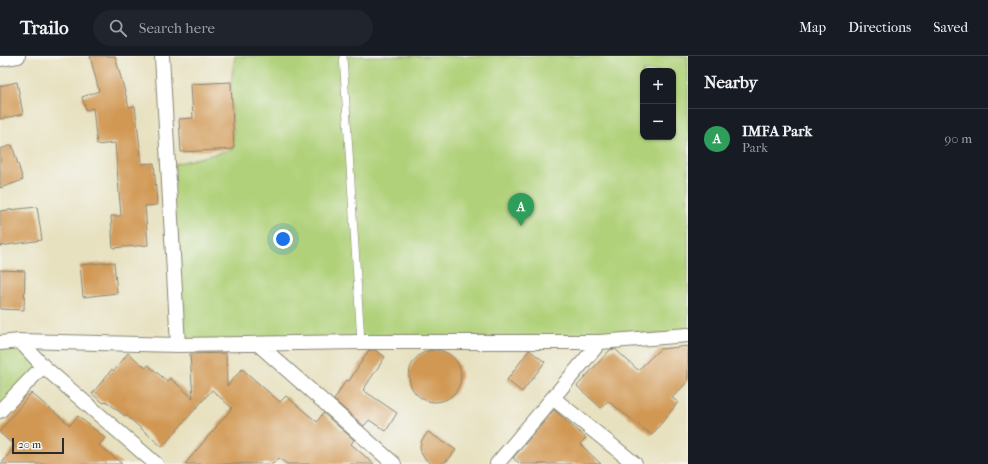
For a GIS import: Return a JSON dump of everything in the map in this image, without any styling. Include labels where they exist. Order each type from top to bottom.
[{"type":"street","points":[[0,59],[18,56]]},
{"type":"street","points":[[162,56],[178,345]]},
{"type":"street","points":[[0,343],[20,341],[178,345],[361,342],[600,342],[688,335]]},
{"type":"street","points":[[20,341],[43,366],[156,464]]},
{"type":"street","points":[[497,464],[600,342]]},
{"type":"street","points":[[258,344],[394,464]]},
{"type":"street","points":[[0,411],[43,366]]},
{"type":"street","points":[[553,398],[635,464]]},
{"type":"lane","points":[[343,56],[361,342]]},
{"type":"green space","points":[[235,56],[688,56],[688,333],[178,345],[167,166],[234,149],[231,82]]},
{"type":"green space","points":[[20,341],[43,366],[0,411],[0,343]]},
{"type":"building","points":[[90,56],[115,56],[129,107],[135,106],[142,164],[154,163],[157,205],[145,206],[148,245],[113,248],[111,216],[121,216],[115,143],[97,145],[93,108],[86,110],[82,97],[99,91]]},
{"type":"building","points":[[17,82],[23,114],[0,119],[0,86]]},
{"type":"building","points":[[231,82],[234,149],[181,152],[179,119],[193,118],[191,84]]},
{"type":"building","points":[[12,145],[23,180],[0,188],[0,149]]},
{"type":"building","points":[[37,207],[42,240],[0,246],[0,211]]},
{"type":"building","points":[[114,262],[117,293],[83,297],[80,265]]},
{"type":"building","points":[[0,270],[25,271],[24,310],[0,309]]},
{"type":"building","points":[[688,346],[688,381],[672,398],[678,402],[652,435],[608,401],[601,408],[577,386],[610,350],[615,349],[638,370],[660,349]]},
{"type":"building","points":[[369,350],[375,350],[385,357],[363,390],[397,413],[386,431],[369,420],[364,426],[334,400],[346,380],[349,381]]},
{"type":"building","points":[[430,350],[440,350],[454,357],[461,371],[461,381],[454,395],[440,402],[430,402],[420,398],[413,391],[409,381],[409,371],[413,361],[420,354]]},
{"type":"building","points":[[529,350],[545,362],[522,392],[507,380]]},
{"type":"building","points":[[128,353],[146,368],[148,365],[167,381],[170,378],[193,398],[190,354],[226,353],[227,386],[242,369],[280,402],[286,396],[317,422],[323,413],[354,440],[351,444],[374,464],[287,464],[279,458],[273,464],[185,464],[232,408],[212,390],[162,447],[126,415],[125,416],[106,401],[104,403],[92,394],[112,369],[114,371]]},
{"type":"building","points":[[31,393],[70,425],[78,416],[105,438],[99,445],[122,464],[1,464],[15,446],[0,433],[0,431]]},
{"type":"building","points":[[554,410],[586,438],[580,444],[601,464],[520,464],[513,458]]},
{"type":"building","points":[[428,432],[456,450],[448,460],[443,463],[430,463],[421,453],[420,446],[422,440]]},
{"type":"place","name":"IMFA Park","points":[[521,226]]}]
